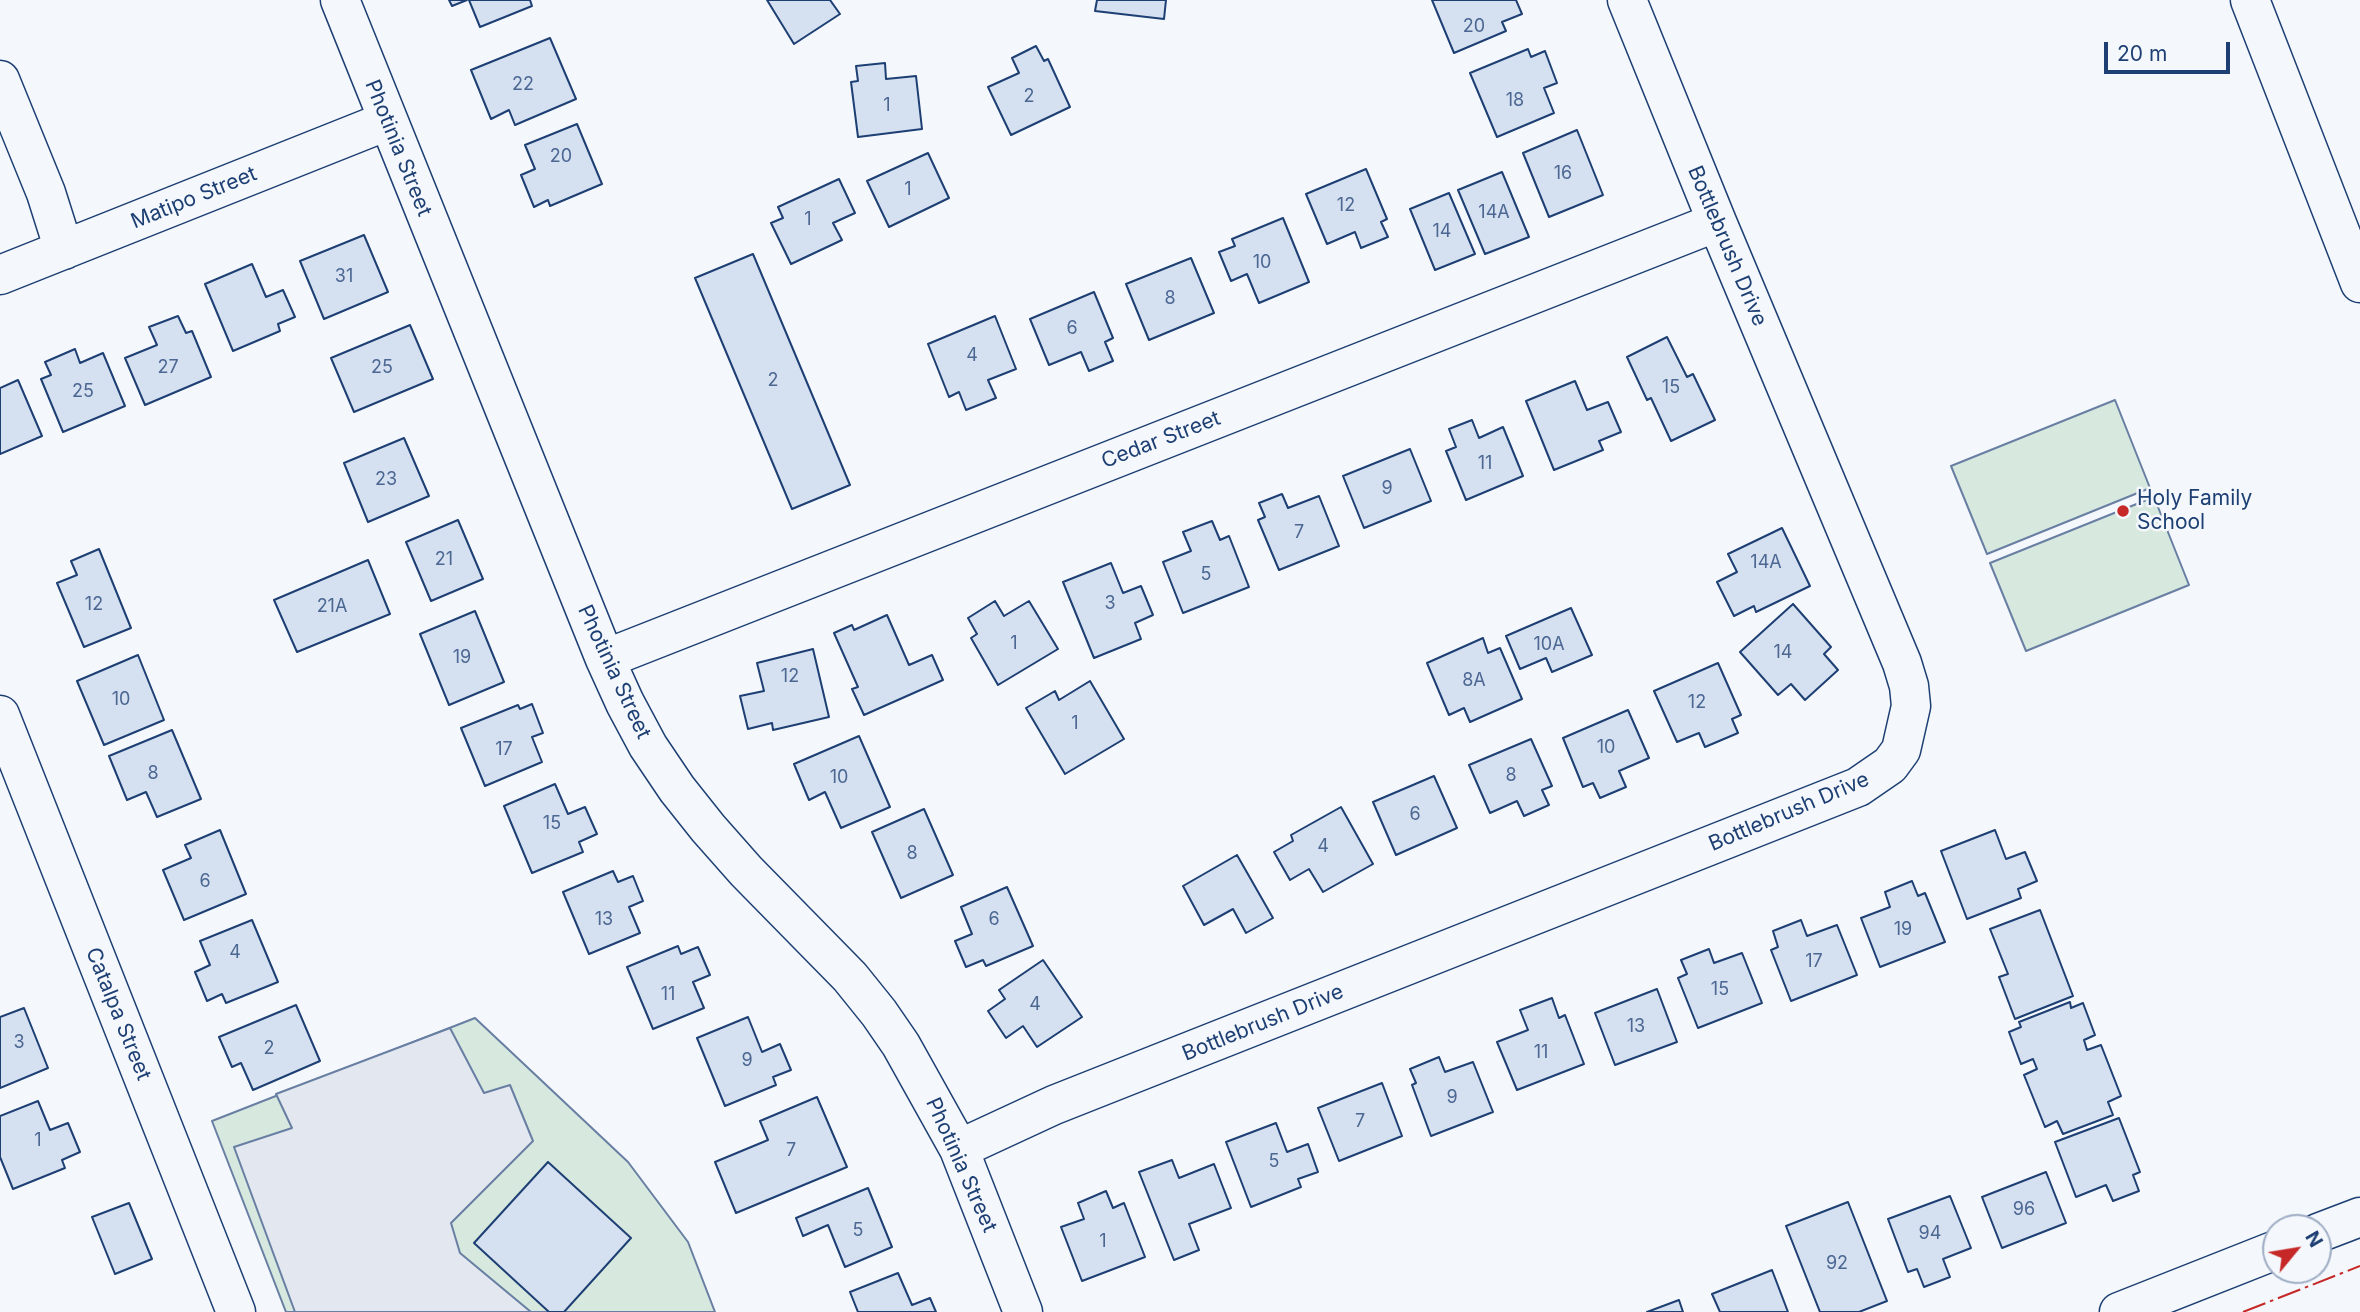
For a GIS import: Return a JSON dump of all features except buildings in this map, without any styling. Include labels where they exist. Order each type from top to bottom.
[{"type":"street","name":"Photinia Street","points":[[340,0],[605,659],[648,746],[677,789],[746,872],[850,978],[879,1013],[928,1090],[959,1149],[1023,1312]]},
{"type":"street","name":"Bottlebrush Drive","points":[[959,1149],[1054,1105],[1858,787],[1890,765],[1901,750],[1911,706],[1909,686],[1902,663],[1627,0]]},
{"type":"street","points":[[2250,0],[2360,283]]},
{"type":"street","points":[[0,80],[46,193],[64,250]]},
{"type":"street","name":"Matipo Street","points":[[0,275],[387,121]]},
{"type":"street","name":"Cedar Street","points":[[605,659],[1717,222]]},
{"type":"street","name":"Catalpa Street","points":[[0,715],[236,1312]]},
{"type":"street","points":[[2332,1228],[2360,1217]]},
{"type":"street","points":[[2119,1312],[2262,1256]]},
{"type":"shaded area","points":[[2115,400],[2150,488],[1987,554],[1951,466]]},
{"type":"shaded area","points":[[2154,497],[2189,585],[2026,651],[1990,563]]},
{"type":"shaded area","points":[[475,1018],[628,1162],[688,1242],[715,1312],[286,1312],[212,1121]]},
{"type":"shaded area","points":[[450,1028],[484,1093],[510,1085],[533,1141],[451,1223],[460,1253],[531,1312],[295,1312],[234,1147],[292,1128],[276,1094]]},
{"type":"power","points":[[2243,1312],[2360,1266]]},
{"type":"place","name":"Holy Family School","points":[[2123,511]]}]
